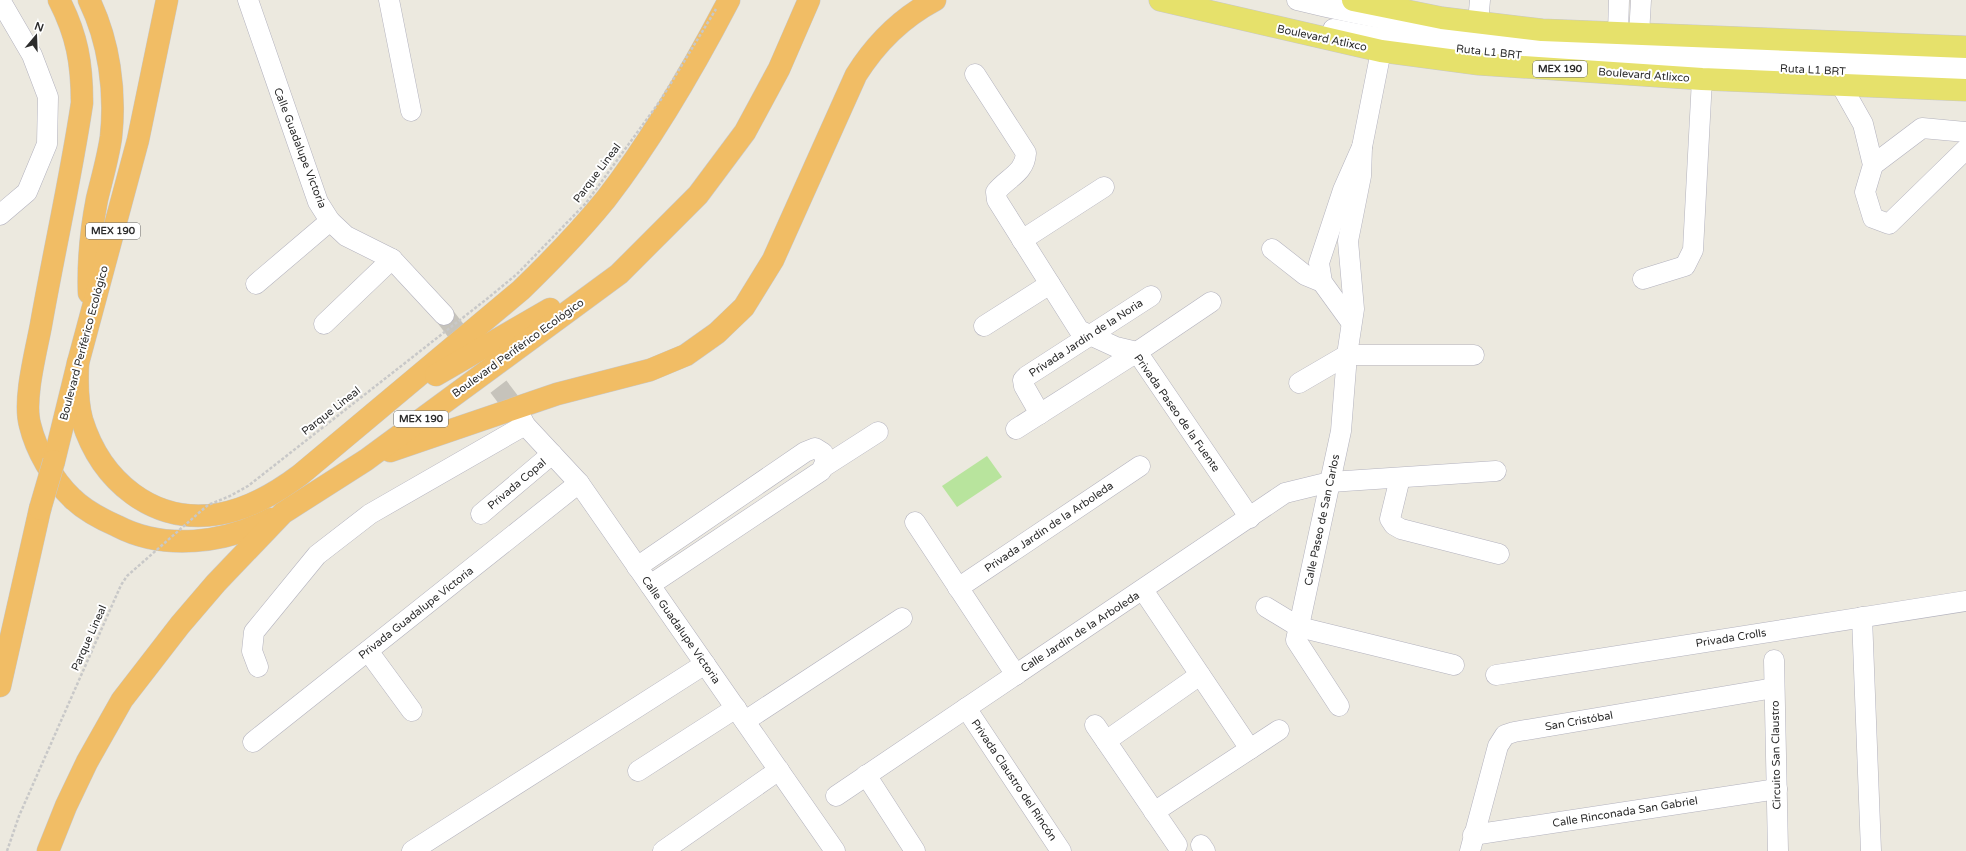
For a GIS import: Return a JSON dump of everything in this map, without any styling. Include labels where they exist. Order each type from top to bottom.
[{"type":"highway","points":[[59,0],[66,13],[78,53],[82,72],[82,103],[32,374],[30,424],[37,445],[55,478],[71,498],[101,518],[137,535],[177,541],[210,540],[247,530],[283,514]]},
{"type":"highway","points":[[89,0],[105,44],[112,92],[111,137],[90,240],[89,292],[91,317]]},
{"type":"highway","name":"Boulevard Periférico Ecológico","points":[[0,686],[40,509],[54,461],[78,363],[138,140],[167,0]]},
{"type":"highway","name":"Boulevard Periférico Ecológico","points":[[48,851],[66,806],[87,762],[122,700],[180,625],[216,583],[283,514],[366,460],[619,274],[698,195],[745,132],[779,69],[809,0]]},
{"type":"highway","points":[[366,460],[458,426],[557,394],[650,370],[686,355],[717,333],[744,307],[773,260],[856,75],[865,61],[885,36],[897,25],[910,14],[935,0]]},
{"type":"highway","points":[[78,363],[78,401],[82,419],[91,442],[105,466],[127,491],[139,499],[163,510],[190,516],[204,516],[232,512],[265,498],[283,487],[389,401],[521,290],[579,231],[605,200],[656,129],[686,79],[723,4]]},
{"type":"highway","points":[[389,401],[567,299],[619,274]]},
{"type":"main road","name":"Boulevard Atlixco","points":[[1160,0],[1381,51],[1479,64],[1702,79],[1966,90]]},
{"type":"main road","points":[[1353,0],[1442,18],[1542,30],[1966,47]]},
{"type":"street","points":[[0,0],[32,55],[48,96],[47,144],[28,192],[0,215]]},
{"type":"street","name":"Calle Guadalupe Victoria","points":[[248,0],[318,202],[330,221],[346,236],[392,260],[444,315]]},
{"type":"street","points":[[390,0],[411,111]]},
{"type":"street","name":"Ruta L1 BRT","points":[[1209,0],[1369,37],[1529,57],[1904,74],[1966,79]]},
{"type":"street","name":"Ruta L1 BRT","points":[[1297,0],[1352,14],[1422,27],[1528,41],[1595,46],[1966,62]]},
{"type":"street","points":[[1478,23],[1480,0]]},
{"type":"street","points":[[1618,34],[1619,0]]},
{"type":"street","points":[[1639,34],[1641,0]]},
{"type":"street","name":"Calle Paseo de San Carlos","points":[[1339,706],[1296,640],[1341,431],[1347,355],[1354,309],[1348,241],[1361,176],[1362,147],[1381,51]]},
{"type":"street","name":"Privada Paseo de la Fuente","points":[[975,74],[1026,153],[1026,160],[1020,170],[996,192],[997,200],[1079,330],[1125,350],[1137,352],[1250,518]]},
{"type":"street","points":[[1643,279],[1685,266],[1693,250],[1702,79]]},
{"type":"street","points":[[1841,85],[1863,124],[1873,165],[1865,192],[1872,218],[1889,224],[1966,149]]},
{"type":"street","points":[[1873,165],[1922,128],[1966,132]]},
{"type":"street","name":"Calle Paseo de San Carlos","points":[[1351,322],[1322,282],[1319,263],[1343,190],[1362,147]]},
{"type":"street","points":[[1022,240],[1104,187]]},
{"type":"street","points":[[256,284],[330,221]]},
{"type":"street","points":[[1272,249],[1305,275],[1322,282]]},
{"type":"street","points":[[324,324],[392,260]]},
{"type":"street","points":[[984,326],[1050,284]]},
{"type":"street","name":"Privada Jardín de la Noria","points":[[1040,414],[1024,386],[1023,380],[1026,376],[1151,296]]},
{"type":"street","points":[[1016,429],[1137,352],[1211,302]]},
{"type":"street","points":[[1299,383],[1347,355],[1474,354]]},
{"type":"street","name":"Calle Guadalupe Victoria","points":[[258,667],[252,651],[254,632],[317,556],[370,514],[523,420],[579,483],[835,851]]},
{"type":"street","points":[[650,584],[878,432]]},
{"type":"street","points":[[637,567],[805,452],[815,448],[823,453],[826,461],[825,466]]},
{"type":"street","name":"Privada Copal","points":[[481,514],[552,454]]},
{"type":"street","name":"Privada Jardín de la Arboleda","points":[[958,588],[1140,466]]},
{"type":"street","name":"Calle Jardín de la Arboleda","points":[[836,796],[1285,493],[1330,482],[1496,471]]},
{"type":"street","points":[[1400,478],[1390,519],[1394,525],[1401,529],[1499,554]]},
{"type":"street","name":"Privada Guadalupe Victoria","points":[[253,742],[579,483]]},
{"type":"street","points":[[915,522],[1016,675]]},
{"type":"street","points":[[1143,590],[1250,749]]},
{"type":"street","name":"Privada Crolls","points":[[1496,675],[1966,601]]},
{"type":"street","points":[[1266,606],[1299,627],[1454,665]]},
{"type":"street","points":[[1862,617],[1871,851]]},
{"type":"street","points":[[638,771],[740,715],[902,618]]},
{"type":"street","points":[[368,651],[412,711]]},
{"type":"street","name":"Circuito San Claustro","points":[[1774,660],[1778,851]]},
{"type":"street","points":[[412,851],[705,664]]},
{"type":"street","points":[[1177,845],[1100,733],[1200,675]]},
{"type":"street","name":"San Cristóbal","points":[[1471,843],[1498,746],[1505,735],[1514,732],[1774,688]]},
{"type":"street","name":"Privada Claustro del Rincón","points":[[966,708],[1061,851]]},
{"type":"street","points":[[1154,812],[1279,730]]},
{"type":"street","points":[[663,851],[779,770]]},
{"type":"street","points":[[866,775],[915,851]]},
{"type":"street","name":"Calle Rinconada San Gabriel","points":[[1471,843],[1776,788]]},
{"type":"path","name":"Parque Lineal","points":[[7,851],[19,816],[121,585],[128,576],[205,508],[248,486],[517,274],[586,203],[660,101],[723,4]]},
{"type":"green space","points":[[987,456],[1002,477],[957,507],[942,486]]},
{"type":"tunnel","points":[[444,315],[520,415]]}]
